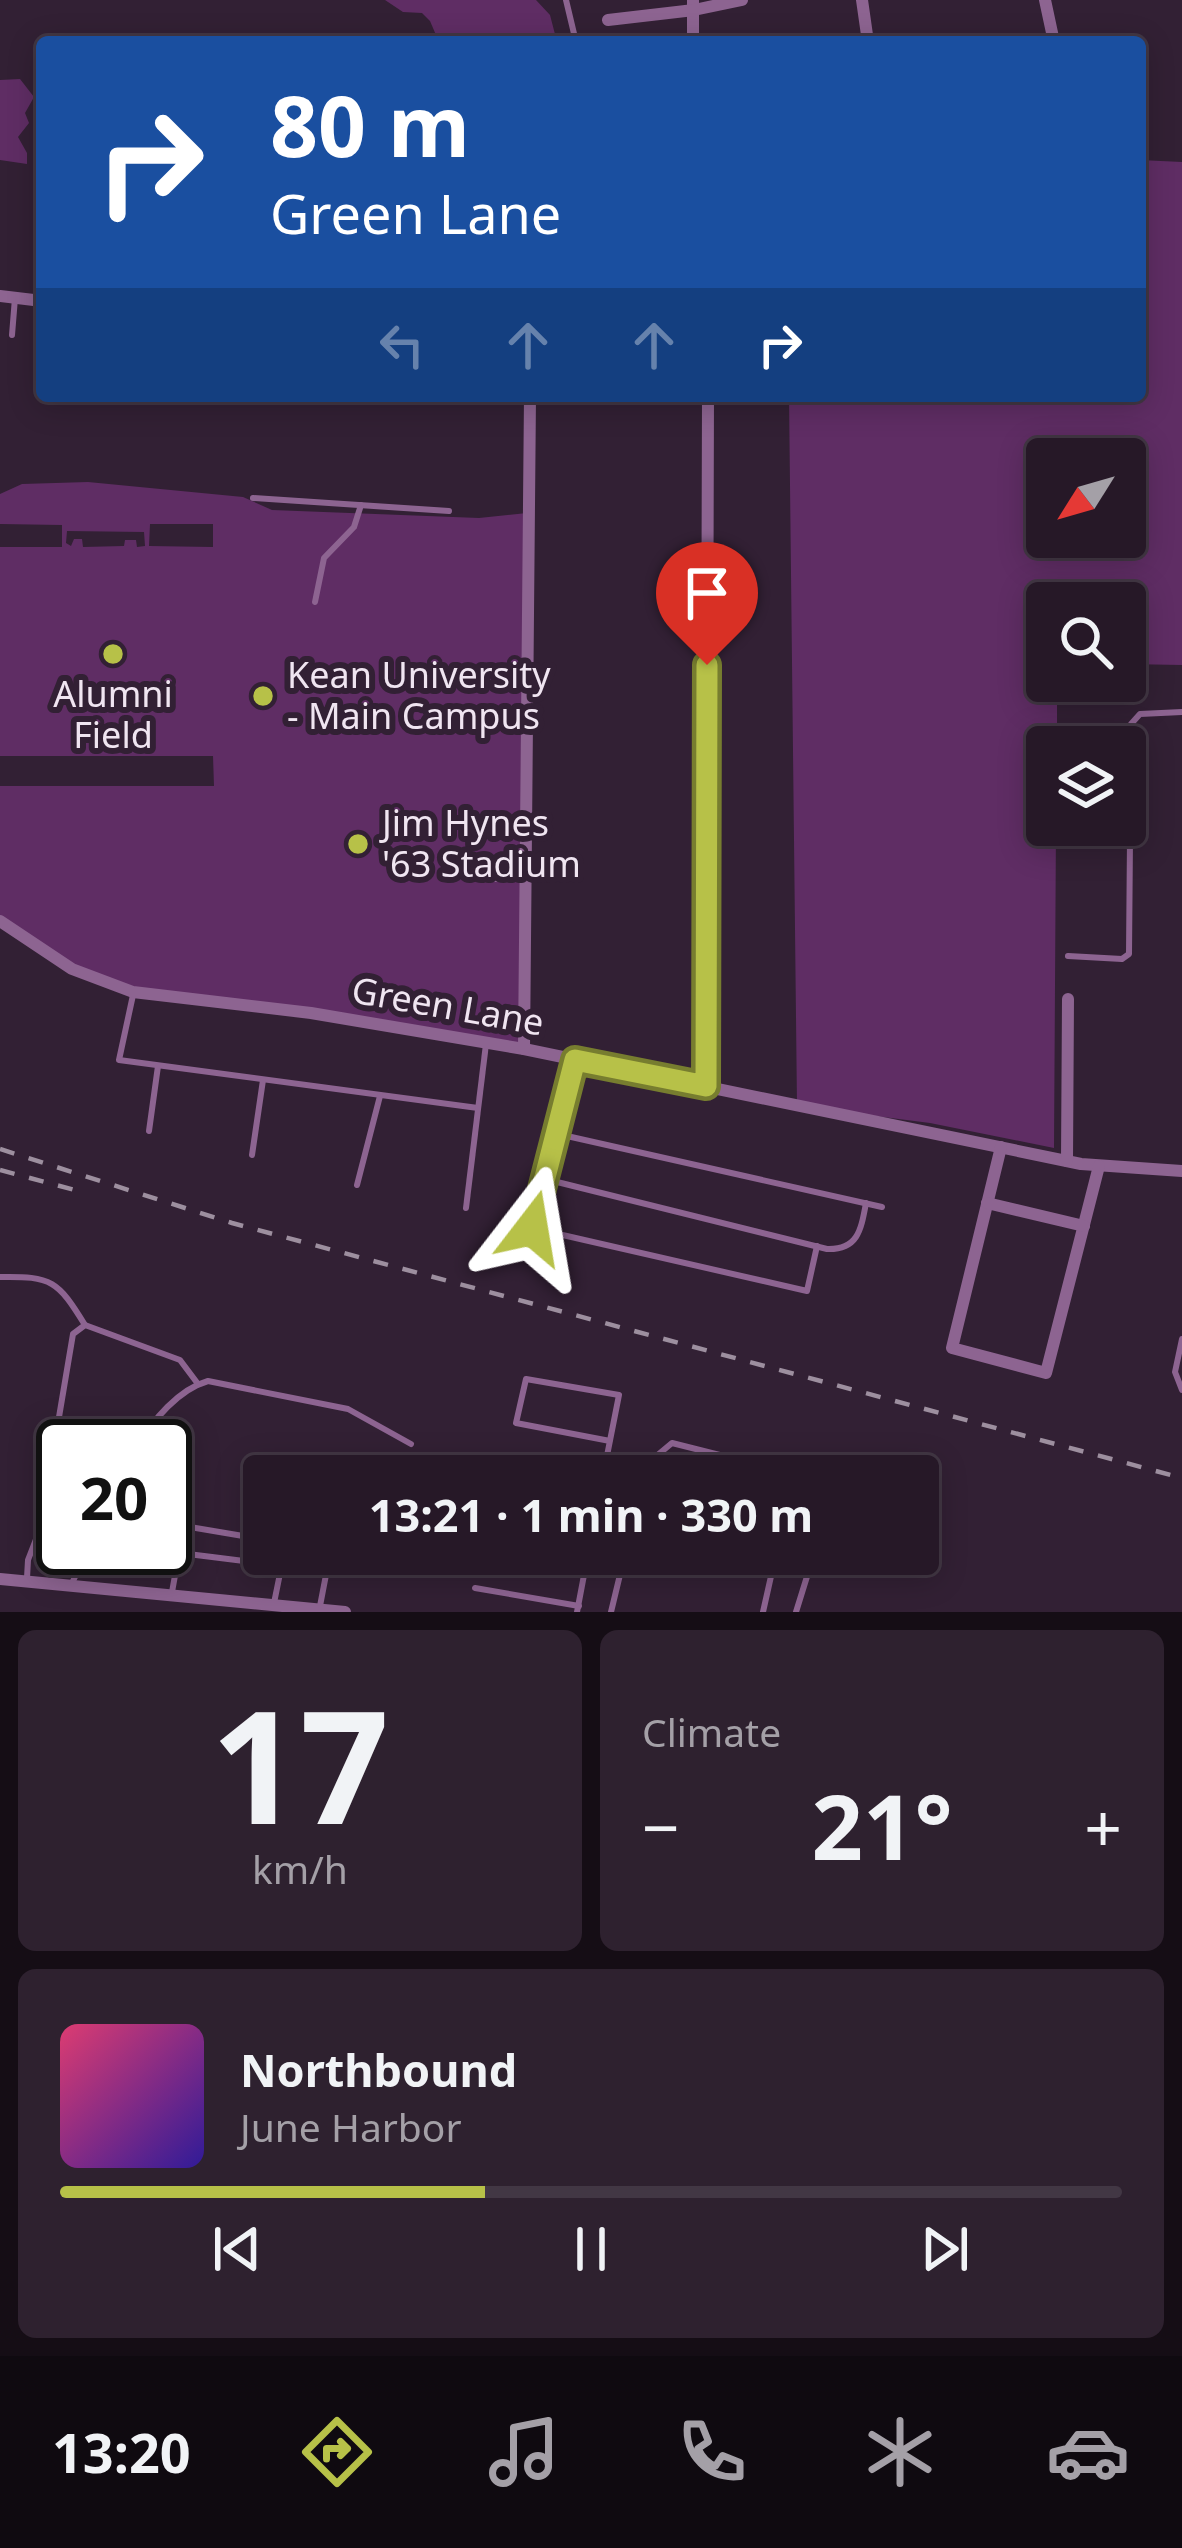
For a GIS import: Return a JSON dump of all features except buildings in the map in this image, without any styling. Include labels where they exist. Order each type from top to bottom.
[{"type":"street","points":[[608,20],[742,0]]},
{"type":"street","points":[[862,0],[867,36]]},
{"type":"street","points":[[1045,0],[1053,36]]},
{"type":"street","points":[[694,5],[694,36]]},
{"type":"street","points":[[0,296],[36,301]]},
{"type":"street","points":[[524,1049],[530,402]]},
{"type":"street","points":[[706,1086],[708,402]]},
{"type":"street","name":"Green Lane","points":[[0,921],[72,969],[134,992],[311,1012],[524,1049],[1067,1161],[1182,1171]]},
{"type":"street","points":[[1067,1161],[1068,1000]]},
{"type":"street","points":[[1001,1147],[952,1348],[1046,1373],[1099,1166]]},
{"type":"street","points":[[987,1203],[1084,1226]]},
{"type":"street","points":[[0,1579],[345,1612]]},
{"type":"lane","points":[[566,0],[575,36]]},
{"type":"lane","points":[[12,335],[15,298]]},
{"type":"lane","points":[[253,498],[448,511]]},
{"type":"lane","points":[[315,602],[324,558],[354,526],[361,505]]},
{"type":"lane","points":[[1068,956],[1122,959],[1129,954],[1129,733],[1140,714],[1182,712]]},
{"type":"lane","points":[[492,879],[525,879]]},
{"type":"lane","points":[[134,992],[119,1060],[478,1108]]},
{"type":"lane","points":[[466,1208],[486,1044]]},
{"type":"lane","points":[[575,1060],[532,1228],[807,1292],[818,1246]]},
{"type":"lane","points":[[149,1131],[158,1066]]},
{"type":"lane","points":[[252,1155],[263,1080]]},
{"type":"lane","points":[[357,1185],[380,1095]]},
{"type":"lane","points":[[556,1133],[882,1207]]},
{"type":"lane","points":[[545,1179],[841,1249],[853,1244],[860,1232],[866,1203]]},
{"type":"lane","points":[[0,1276],[38,1276],[61,1287],[85,1325],[180,1360],[197,1384]]},
{"type":"lane","points":[[27,1582],[28,1560],[47,1511],[58,1456],[58,1423],[73,1334],[85,1325]]},
{"type":"lane","points":[[1182,1339],[1175,1372],[1182,1390]]},
{"type":"lane","points":[[607,1455],[610,1441],[619,1395],[526,1379],[516,1424],[610,1441]]},
{"type":"lane","points":[[158,1419],[197,1384],[208,1382],[348,1409],[411,1444]]},
{"type":"lane","points":[[658,1455],[672,1443],[717,1455]]},
{"type":"lane","points":[[184,1526],[255,1538],[252,1562],[180,1553],[184,1526]]},
{"type":"lane","points":[[70,1586],[76,1575]]},
{"type":"lane","points":[[171,1596],[175,1575]]},
{"type":"lane","points":[[274,1605],[280,1575]]},
{"type":"lane","points":[[319,1610],[326,1575]]},
{"type":"lane","points":[[475,1588],[578,1609],[584,1575]]},
{"type":"lane","points":[[611,1612],[620,1575]]},
{"type":"lane","points":[[763,1612],[771,1575]]},
{"type":"lane","points":[[796,1612],[807,1575]]},
{"type":"shaded area","points":[[385,0],[536,0],[550,15],[555,36],[436,36],[422,13],[403,12]]},
{"type":"shaded area","points":[[20,79],[34,97],[25,113],[29,123],[18,137],[27,164],[0,160],[0,80]]},
{"type":"shaded area","points":[[1146,160],[1182,162],[1182,665],[1146,664],[1146,582],[1026,582],[1026,702],[1057,702],[1057,726],[1026,726],[1026,846],[1056,846],[1054,1148],[930,1123],[797,1106],[789,402],[1146,402]]},
{"type":"shaded area","points":[[88,482],[243,497],[272,510],[479,518],[527,513],[524,1049],[133,992],[90,976],[0,921],[0,786],[214,786],[213,756],[0,756],[0,547],[62,547],[62,525],[0,524],[0,494],[22,484]],"holes":[[[150,524],[213,524],[213,547],[149,546]],[[67,531],[144,532],[145,546],[125,540],[124,546],[83,547],[82,539],[74,539],[71,546],[66,543]]]},
{"type":"railway","points":[[0,1149],[232,1223],[1182,1478]]},
{"type":"railway","points":[[0,1170],[75,1190]]},
{"type":"place","name":"Alumni Field","points":[[113,654]]},
{"type":"place","name":"Kean University - Main Campus","points":[[263,696]]},
{"type":"place","name":"Jim Hynes '63 Stadium","points":[[358,844]]},
{"type":"route","points":[[532,1228],[575,1060],[706,1086],[707,665]]}]
